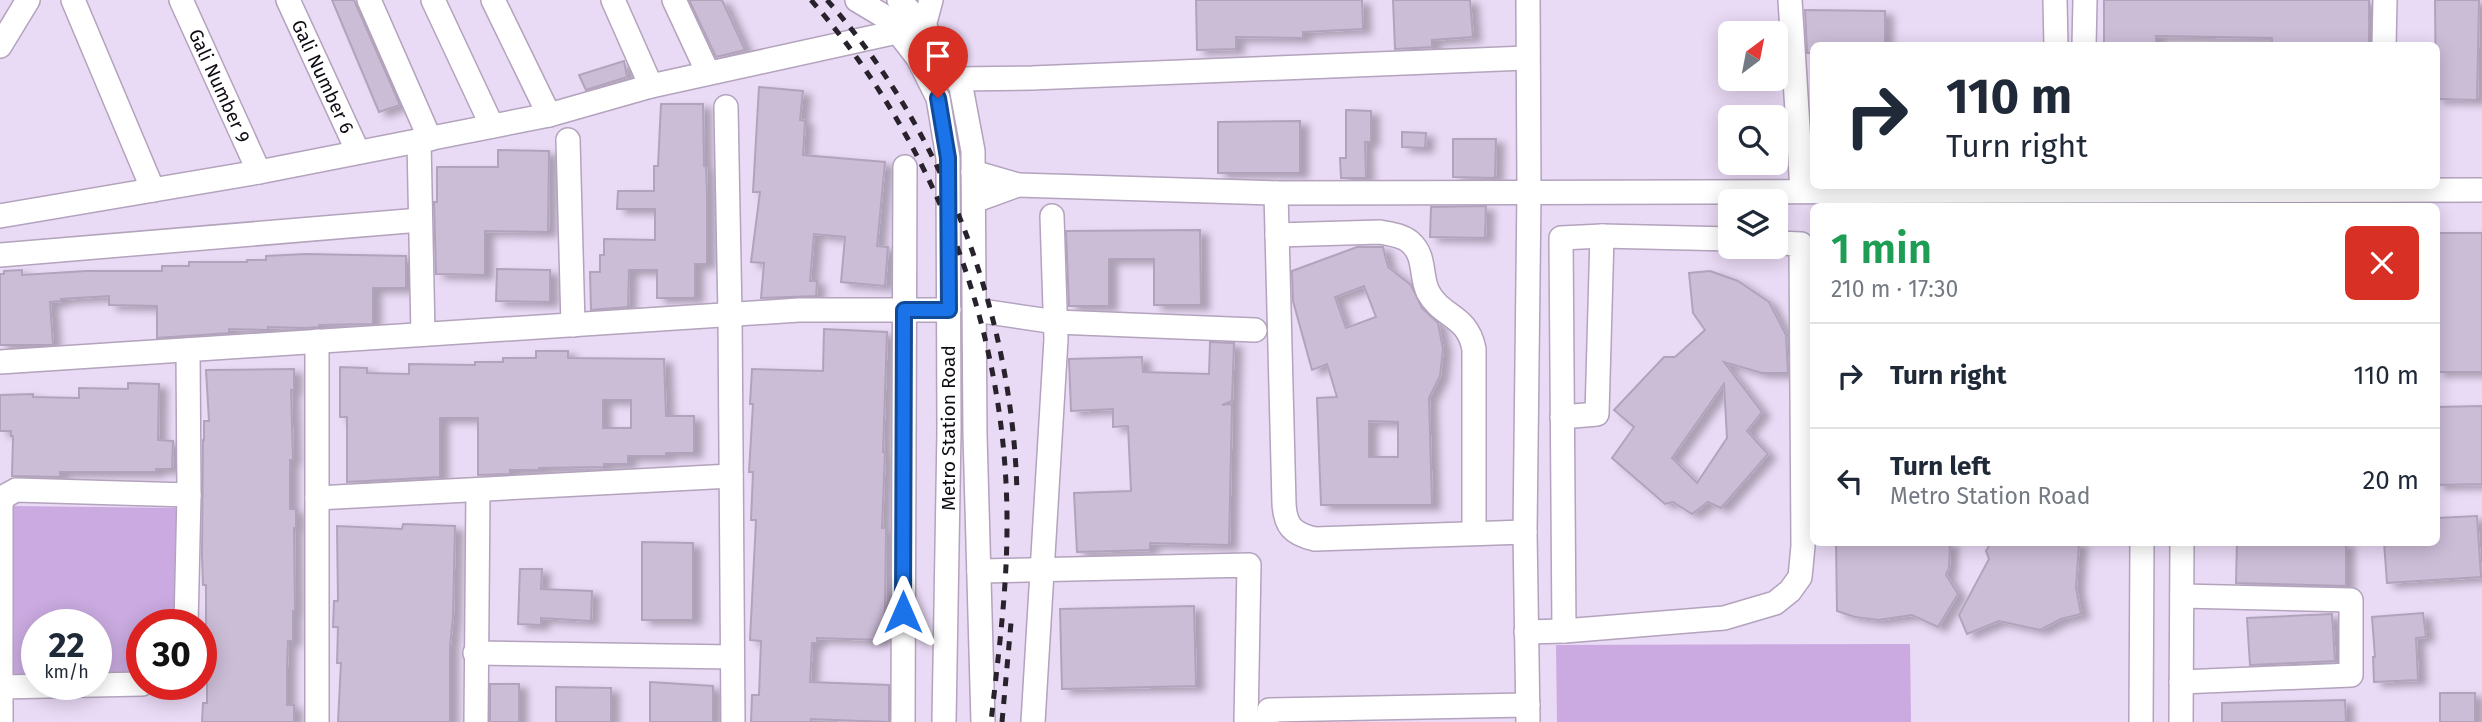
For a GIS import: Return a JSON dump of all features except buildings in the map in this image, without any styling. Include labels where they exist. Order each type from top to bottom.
[{"type":"street","points":[[0,46],[28,0]]},
{"type":"street","points":[[73,0],[153,190]]},
{"type":"street","name":"Gali Number 9","points":[[181,0],[259,172]]},
{"type":"street","name":"Gali Number 6","points":[[288,0],[358,152]]},
{"type":"street","points":[[369,0],[424,140],[420,220],[423,334]]},
{"type":"street","points":[[433,0],[492,126]]},
{"type":"street","points":[[493,0],[549,115]]},
{"type":"street","points":[[613,0],[651,86]]},
{"type":"street","points":[[674,0],[708,73]]},
{"type":"street","name":"Metro Station Road","points":[[857,0],[887,18],[918,58],[938,98],[948,158],[950,431],[944,722]]},
{"type":"street","name":"Metro Station Road","points":[[899,0],[924,26],[961,87],[973,151],[983,722]]},
{"type":"street","points":[[0,216],[259,172],[549,115],[651,86],[924,26],[932,0]]},
{"type":"street","points":[[1267,722],[1269,710],[1528,713],[1525,532],[1528,0]]},
{"type":"street","points":[[1790,0],[1802,191]]},
{"type":"street","points":[[2055,0],[2056,42]]},
{"type":"street","points":[[2084,42],[2085,0]]},
{"type":"street","points":[[2384,42],[2385,0]]},
{"type":"street","points":[[956,79],[1527,58]]},
{"type":"street","points":[[726,107],[733,722]]},
{"type":"street","points":[[568,140],[573,325]]},
{"type":"street","points":[[903,722],[905,167]]},
{"type":"street","points":[[973,172],[1018,185],[1276,193],[1973,189]]},
{"type":"street","points":[[974,201],[1018,185]]},
{"type":"street","points":[[2067,189],[2142,199],[2482,190]]},
{"type":"street","points":[[1276,193],[1284,503],[1289,528],[1300,536],[1315,539],[1525,532]]},
{"type":"street","points":[[1033,722],[1056,322],[1052,216]]},
{"type":"street","points":[[0,255],[420,220]]},
{"type":"street","points":[[1277,235],[1396,235],[1409,241],[1419,253],[1429,293],[1438,306],[1465,325],[1472,336],[1474,533]]},
{"type":"street","points":[[1562,417],[1597,414],[1602,236]]},
{"type":"street","points":[[1564,631],[1561,239],[1602,236],[1718,239]]},
{"type":"street","points":[[1526,632],[1724,618],[1775,603],[1790,591],[1800,577],[1803,546],[1801,244],[1788,243]]},
{"type":"street","points":[[0,362],[799,310],[949,310]]},
{"type":"street","points":[[975,310],[1056,322],[1255,330]]},
{"type":"street","points":[[317,341],[317,722]]},
{"type":"street","points":[[186,609],[188,349]]},
{"type":"street","points":[[317,498],[731,476]]},
{"type":"street","points":[[1,722],[1,503],[5,496],[16,490],[189,495]]},
{"type":"street","points":[[476,722],[478,490]]},
{"type":"street","points":[[2141,722],[2142,546]]},
{"type":"street","points":[[2181,722],[2182,546]]},
{"type":"street","points":[[979,570],[1249,565],[1246,722]]},
{"type":"street","points":[[2181,682],[2351,676],[2351,600],[2182,596]]},
{"type":"street","points":[[475,653],[732,657]]},
{"type":"street","points":[[1,687],[126,684]]},
{"type":"shaded area","points":[[11,506],[177,508],[177,609],[126,609],[126,676],[112,676],[112,609],[21,609],[21,675],[10,675]]},
{"type":"shaded area","points":[[1910,644],[1911,722],[1557,722],[1556,645]]},
{"type":"railway","points":[[811,0],[856,56],[895,116],[929,179],[957,245],[979,314],[995,383],[1004,454],[1007,526],[1004,600],[991,722]]},
{"type":"railway","points":[[827,0],[869,52],[906,108],[938,168],[965,230],[986,295],[1002,361],[1013,427],[1017,494]]},
{"type":"railway","points":[[1002,722],[1011,623]]},
{"type":"route","points":[[903,612],[904,310],[949,310],[948,158],[938,98]]}]
